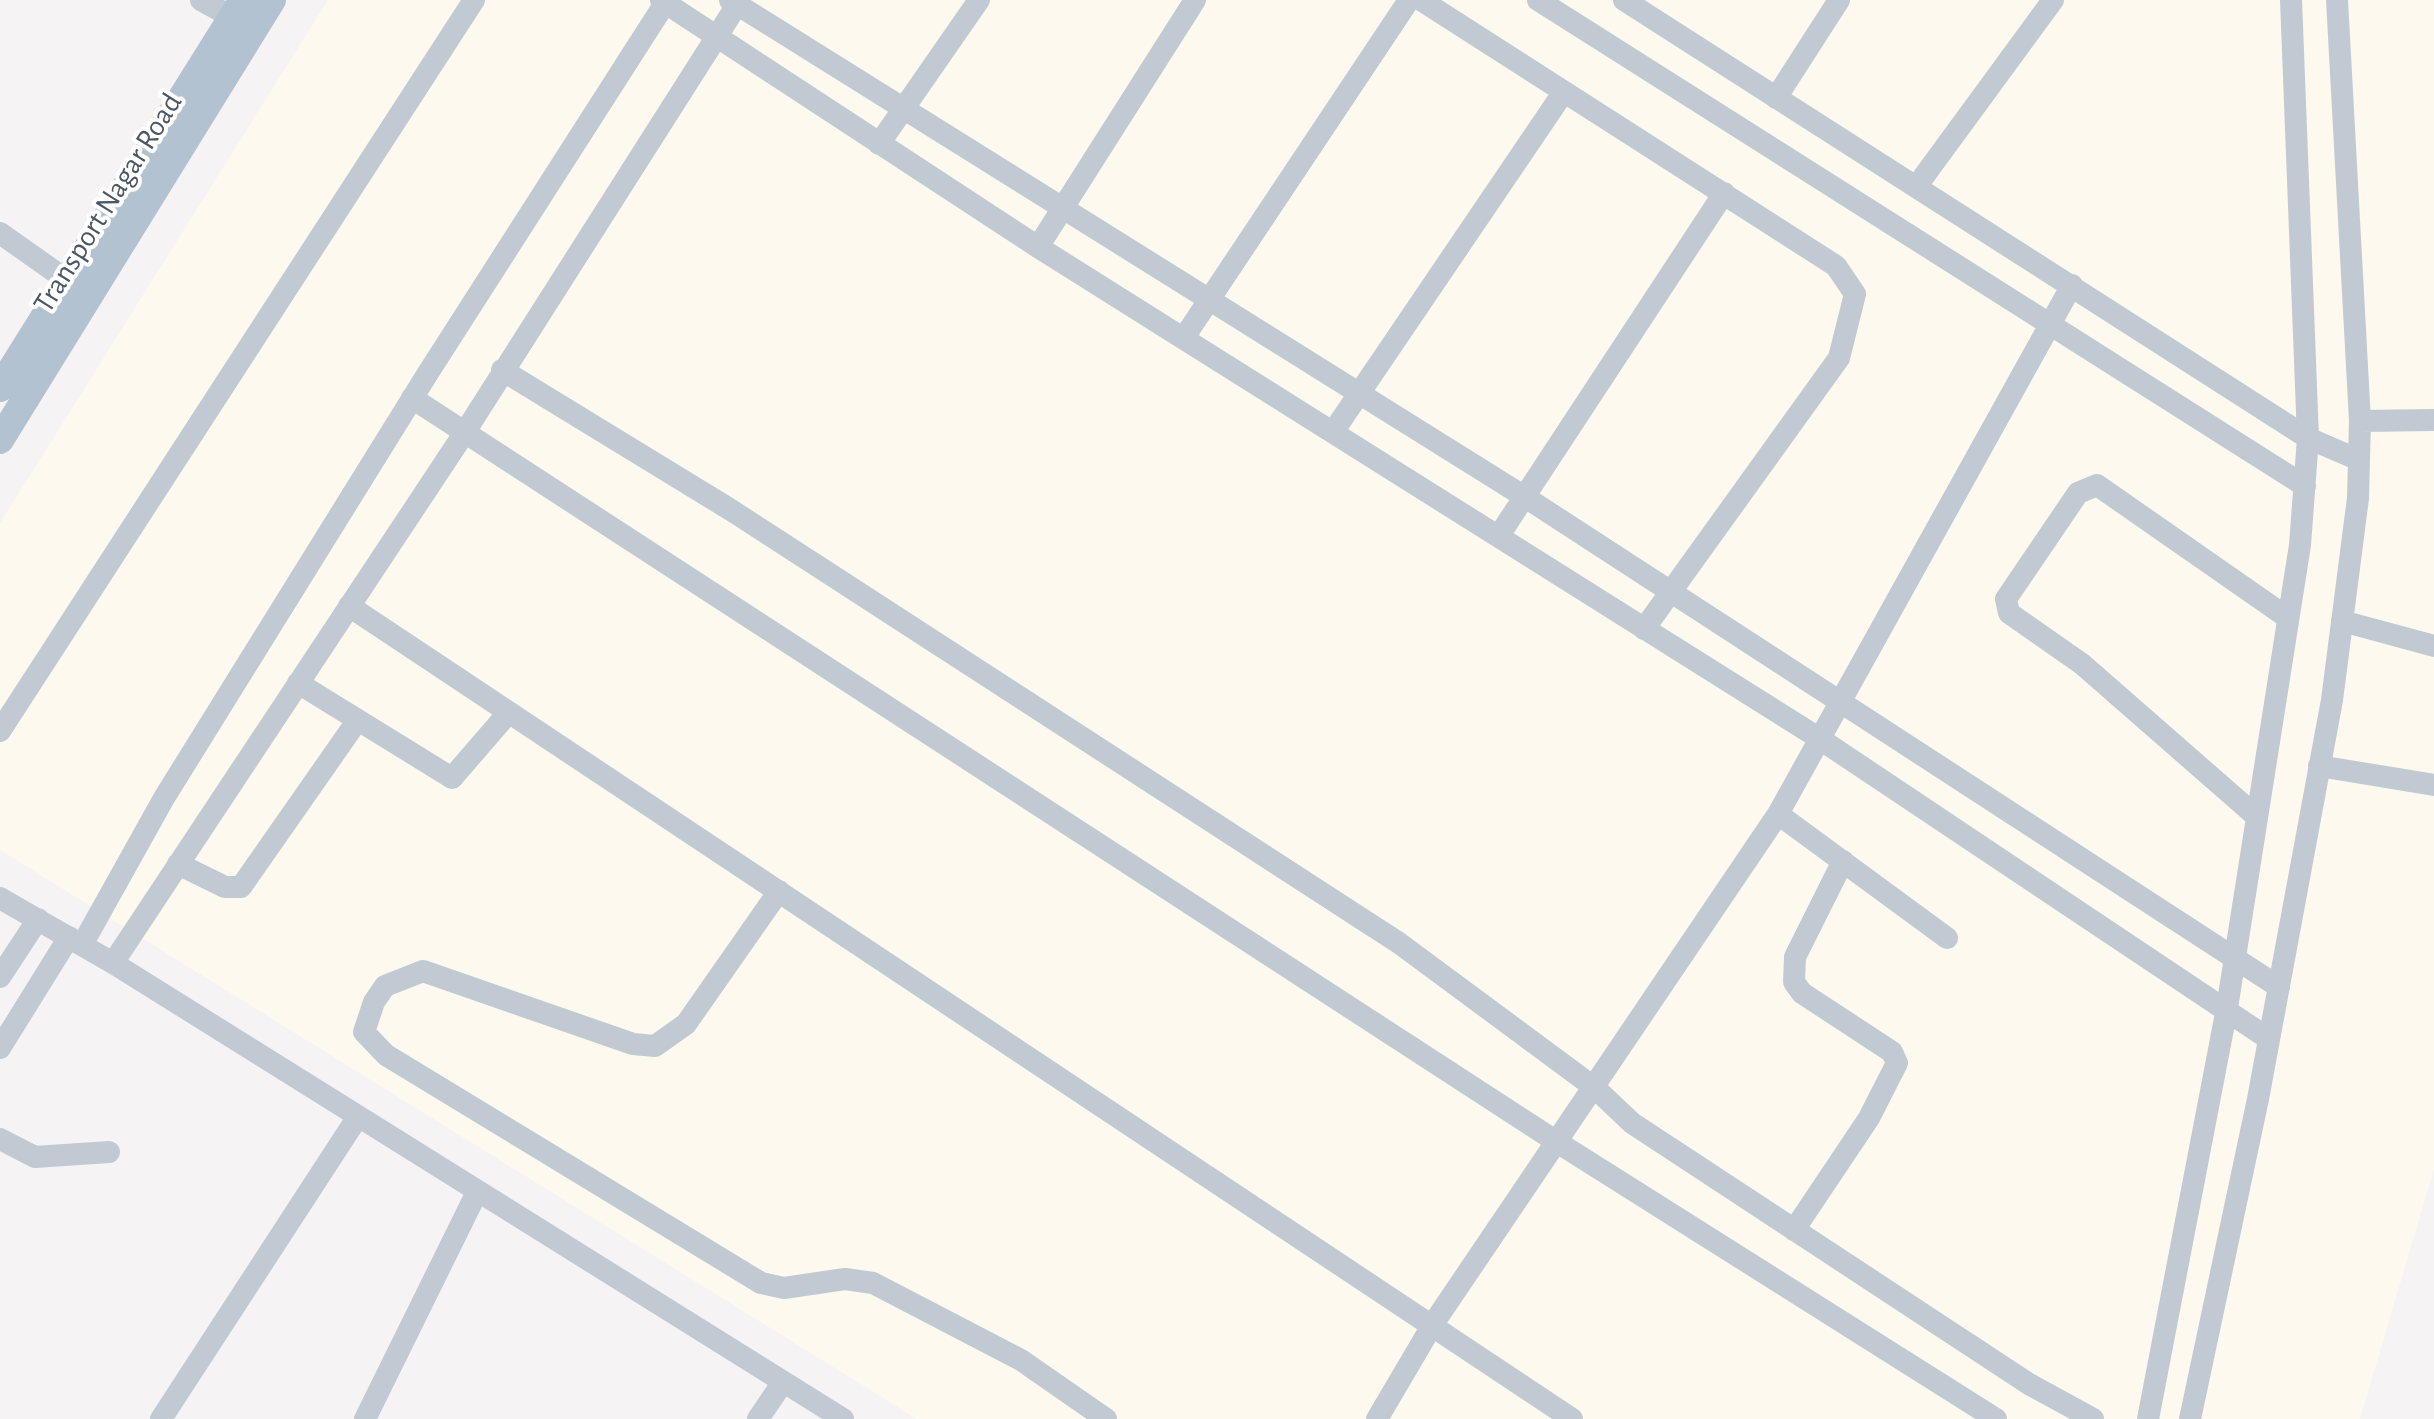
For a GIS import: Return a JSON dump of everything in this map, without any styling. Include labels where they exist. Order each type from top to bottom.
[{"type":"main road","name":"Transport Nagar Road","points":[[0,440],[272,0]]},
{"type":"main road","name":"Transport Nagar Road","points":[[0,388],[237,9]]},
{"type":"street","points":[[202,0],[237,9]]},
{"type":"street","points":[[0,731],[474,0]]},
{"type":"street","points":[[880,144],[979,0]]},
{"type":"street","points":[[1038,247],[1195,0]]},
{"type":"street","points":[[1185,336],[1409,0]]},
{"type":"street","points":[[1421,0],[1836,266],[1856,294],[1853,318],[1839,358],[1804,412],[1644,629]]},
{"type":"street","points":[[1538,0],[2305,486]]},
{"type":"street","points":[[1624,0],[2308,438],[2359,460]]},
{"type":"street","points":[[1776,98],[1839,0]]},
{"type":"street","points":[[1916,186],[2053,0]]},
{"type":"street","points":[[2148,1419],[2228,1008],[2305,486],[2308,438],[2291,0]]},
{"type":"street","points":[[2190,1419],[2269,1039],[2319,766],[2342,621],[2359,460],[2337,0]]},
{"type":"street","points":[[0,1048],[76,941],[412,398],[664,1],[1038,247],[1818,737],[2269,1039]]},
{"type":"street","points":[[113,962],[465,432],[736,1],[902,111],[1064,207],[1208,303],[1524,497],[1840,699],[2278,987]]},
{"type":"street","points":[[1333,432],[1563,93]]},
{"type":"street","points":[[1500,534],[1724,193]]},
{"type":"street","points":[[0,233],[68,281]]},
{"type":"street","points":[[1377,1419],[1433,1324],[1778,814],[2072,285]]},
{"type":"street","points":[[502,370],[731,510],[1398,942],[1595,1088],[1632,1123],[2029,1384],[2093,1419]]},
{"type":"street","points":[[412,398],[1557,1142],[1996,1419]]},
{"type":"street","points":[[2360,421],[2434,420]]},
{"type":"street","points":[[2256,817],[2108,686],[2009,613],[2006,600],[2078,493],[2097,485],[2288,618]]},
{"type":"street","points":[[349,606],[1572,1419]]},
{"type":"street","points":[[2342,621],[2434,646]]},
{"type":"street","points":[[298,683],[452,778],[509,712]]},
{"type":"street","points":[[178,864],[225,887],[241,887],[357,721]]},
{"type":"street","points":[[2319,766],[2434,785]]},
{"type":"street","points":[[1778,814],[1946,938]]},
{"type":"street","points":[[1794,1230],[1869,1118],[1896,1063],[1892,1052],[1802,993],[1794,982],[1795,958],[1843,861]]},
{"type":"street","points":[[779,891],[686,1024],[655,1046],[633,1044],[422,971],[385,986],[374,1002],[364,1032],[386,1055],[761,1283],[784,1288],[845,1279],[873,1283],[1021,1360],[1106,1419]]},
{"type":"street","points":[[0,898],[113,962],[842,1419]]},
{"type":"street","points":[[0,976],[38,919]]},
{"type":"street","points":[[161,1419],[357,1118]]},
{"type":"street","points":[[0,1138],[35,1157],[110,1152]]},
{"type":"street","points":[[365,1419],[477,1192]]},
{"type":"street","points":[[758,1419],[783,1382]]},
{"type":"shaded area","points":[[328,0],[2434,0],[2434,1169],[2360,1419],[917,1419],[0,850],[0,523]]}]
